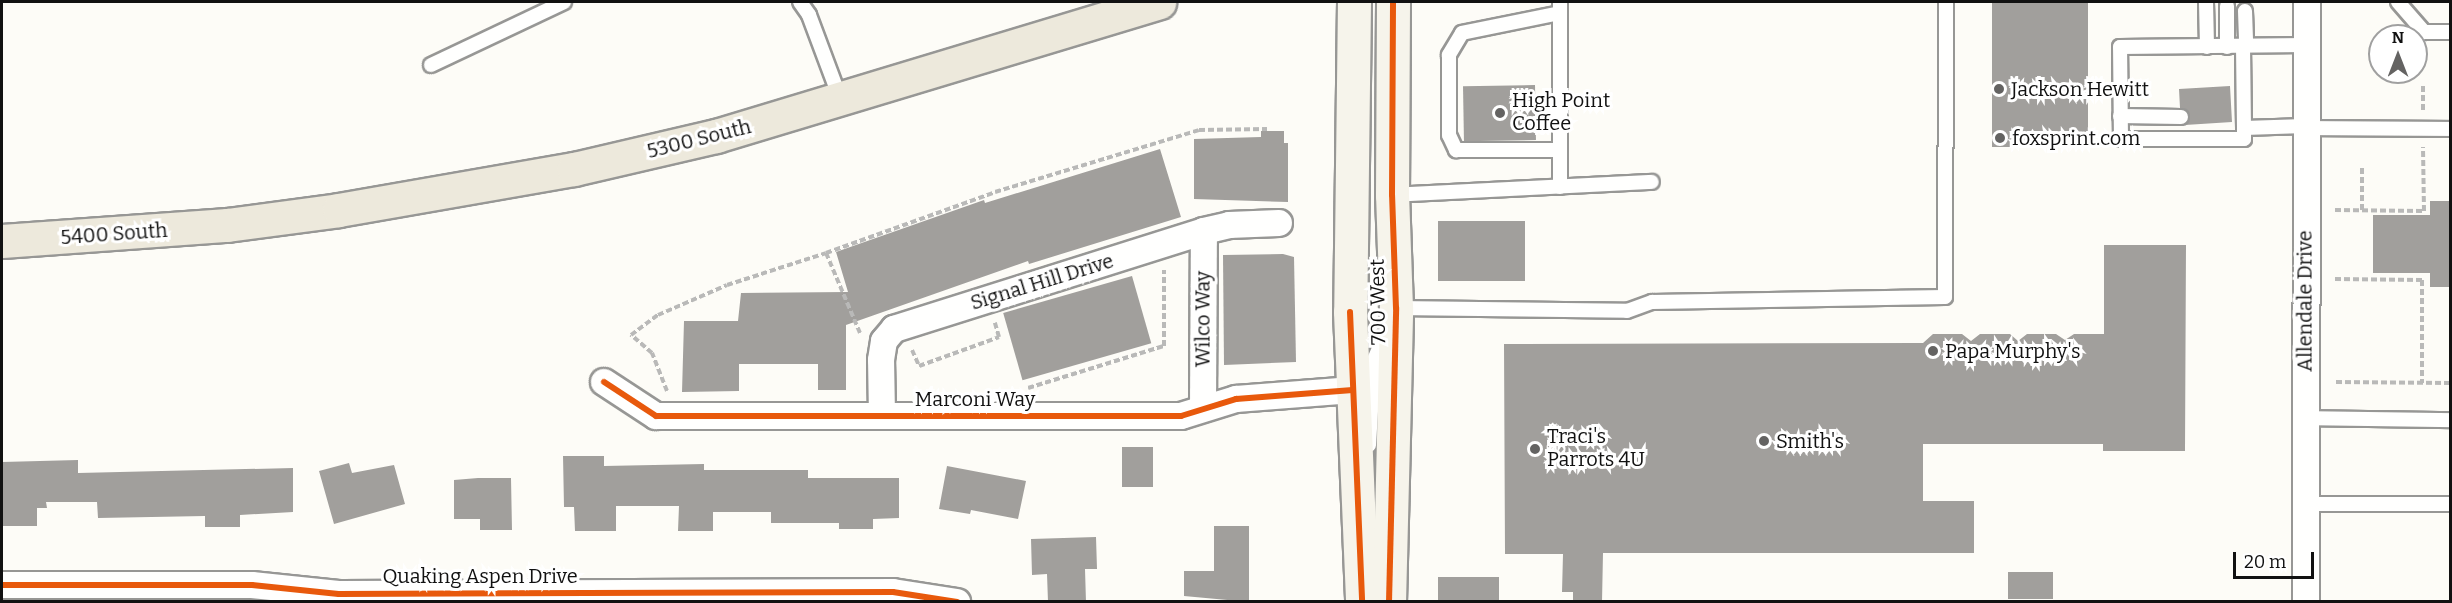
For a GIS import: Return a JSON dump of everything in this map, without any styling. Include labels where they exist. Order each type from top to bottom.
[{"type":"main road","name":"5300 South","points":[[227,225],[339,210],[574,169],[716,136],[1159,2]]},
{"type":"main road","name":"700 West","points":[[1354,2],[1350,300],[1362,602]]},
{"type":"main road","name":"700 West","points":[[1389,602],[1396,308],[1392,195],[1393,2]]},
{"type":"main road","name":"5400 South","points":[[2,241],[227,225]]},
{"type":"street","name":"Allendale Drive","points":[[2306,602],[2304,418],[2307,2]]},
{"type":"street","name":"Signal Hill Drive","points":[[882,416],[881,360],[884,341],[894,329],[1204,231],[1229,225],[1280,223]]},
{"type":"street","name":"Wilco Way","points":[[1203,407],[1204,231]]},
{"type":"street","name":"Marconi Way","points":[[604,382],[656,416],[1181,416],[1203,407],[1286,393],[1353,390]]},
{"type":"street","name":"Quaking Aspen Drive","points":[[2,585],[185,594],[252,585],[339,594],[531,597],[893,592],[957,602]]},
{"type":"lane","points":[[431,65],[564,2]]},
{"type":"lane","points":[[800,2],[809,15],[840,100]]},
{"type":"lane","points":[[1359,523],[1372,419],[1374,360],[1396,308],[1627,311],[1652,302],[1945,297],[1946,2]]},
{"type":"lane","points":[[2206,2],[2207,46]]},
{"type":"lane","points":[[2398,2],[2424,32],[2451,32]]},
{"type":"lane","points":[[2227,6],[2227,46]]},
{"type":"lane","points":[[1560,150],[1456,150],[1449,135],[1449,55],[1462,33],[1560,7],[1560,150],[1560,187]]},
{"type":"lane","points":[[2246,11],[2245,46],[2237,113],[2244,128],[2244,139],[2121,139],[2120,47],[2245,46],[2306,45]]},
{"type":"lane","points":[[2120,116],[2181,117]]},
{"type":"lane","points":[[2244,128],[2451,129]]},
{"type":"lane","points":[[1392,195],[1652,182]]},
{"type":"lane","points":[[2304,418],[2451,420]]},
{"type":"lane","points":[[2305,504],[2451,504]]},
{"type":"path","points":[[672,395],[664,386],[652,352],[632,335],[658,315],[727,285],[826,253],[995,192],[1199,130],[1268,129]]},
{"type":"path","points":[[2335,210],[2424,211],[2423,139]]},
{"type":"path","points":[[2362,168],[2362,210]]},
{"type":"path","points":[[826,253],[860,333],[861,345]]},
{"type":"path","points":[[1020,399],[1026,388],[1164,346],[1164,262]]},
{"type":"path","points":[[2335,279],[2422,280],[2422,383]]},
{"type":"path","points":[[903,351],[911,346],[919,366],[999,337],[993,315]]},
{"type":"path","points":[[2336,382],[2451,383]]},
{"type":"building","points":[[1992,2],[2088,2],[2088,147],[1992,147]]},
{"type":"building","name":"High Point Coffee","points":[[1535,85],[1536,140],[1464,141],[1463,86]]},
{"type":"building","points":[[2230,86],[2232,122],[2185,125],[2190,117],[2180,108],[2179,89]]},
{"type":"building","points":[[1261,131],[1284,131],[1284,143],[1288,143],[1288,202],[1194,199],[1194,139],[1261,137]]},
{"type":"building","points":[[1160,149],[1181,217],[1029,264],[1028,261],[846,325],[846,390],[818,390],[818,364],[739,364],[739,391],[682,392],[684,321],[738,321],[741,293],[848,292],[836,252],[984,200],[985,203]]},
{"type":"building","points":[[2430,201],[2451,201],[2451,287],[2430,287],[2430,273],[2373,273],[2373,215],[2430,215]]},
{"type":"building","points":[[1438,221],[1525,221],[1525,281],[1438,281]]},
{"type":"building","points":[[2104,245],[2186,245],[2185,451],[2103,451],[2103,444],[1923,444],[1923,501],[1974,501],[1974,553],[1603,553],[1602,602],[1573,602],[1573,592],[1562,592],[1563,554],[1505,554],[1504,344],[1923,343],[1933,334],[1962,334],[1971,341],[1980,334],[2010,334],[2018,341],[2027,334],[2056,334],[2065,340],[2074,334],[2104,334]]},
{"type":"building","points":[[1283,254],[1294,257],[1296,362],[1224,365],[1223,255]]},
{"type":"building","points":[[1132,276],[1151,343],[1022,380],[1003,313]]},
{"type":"building","points":[[1122,447],[1153,447],[1153,487],[1122,487]]},
{"type":"building","points":[[563,456],[604,456],[604,466],[704,464],[704,470],[808,470],[808,478],[899,478],[899,518],[873,519],[873,529],[839,529],[839,523],[771,523],[771,512],[713,512],[713,531],[678,531],[679,506],[616,506],[616,531],[575,531],[574,507],[564,507]]},
{"type":"building","points":[[78,460],[78,473],[293,468],[293,512],[240,515],[240,527],[205,527],[205,516],[98,518],[97,502],[46,502],[47,508],[37,508],[37,526],[2,526],[2,462]]},
{"type":"building","points":[[349,463],[352,473],[394,465],[405,504],[334,524],[319,471]]},
{"type":"building","points":[[947,466],[1026,481],[1018,519],[971,510],[970,514],[939,509]]},
{"type":"building","points":[[511,478],[512,530],[480,530],[480,519],[454,519],[454,480]]},
{"type":"building","points":[[1214,526],[1249,526],[1249,602],[1184,596],[1184,571],[1214,571]]},
{"type":"building","points":[[1096,537],[1097,569],[1085,569],[1086,602],[1048,602],[1047,574],[1032,575],[1031,539]]},
{"type":"building","points":[[2008,572],[2053,572],[2053,599],[2008,599]]},
{"type":"building","points":[[1438,577],[1499,577],[1499,602],[1438,602]]},
{"type":"cycle path","points":[[1389,602],[1396,308],[1392,195],[1393,2]]},
{"type":"cycle path","points":[[1350,312],[1362,602]]},
{"type":"cycle path","points":[[604,382],[656,416],[1181,416],[1236,399],[1353,390]]},
{"type":"cycle path","points":[[2,585],[252,585],[339,594],[893,592],[957,602]]},
{"type":"place","name":"Jackson Hewitt","points":[[1999,89]]},
{"type":"place","name":"High Point Coffee","points":[[1500,113]]},
{"type":"place","name":"foxsprint.com","points":[[2000,138]]},
{"type":"place","name":"Papa Murphy's","points":[[1933,351]]},
{"type":"place","name":"Smith's","points":[[1764,441]]},
{"type":"place","name":"Traci's Parrots 4U","points":[[1535,449]]}]
